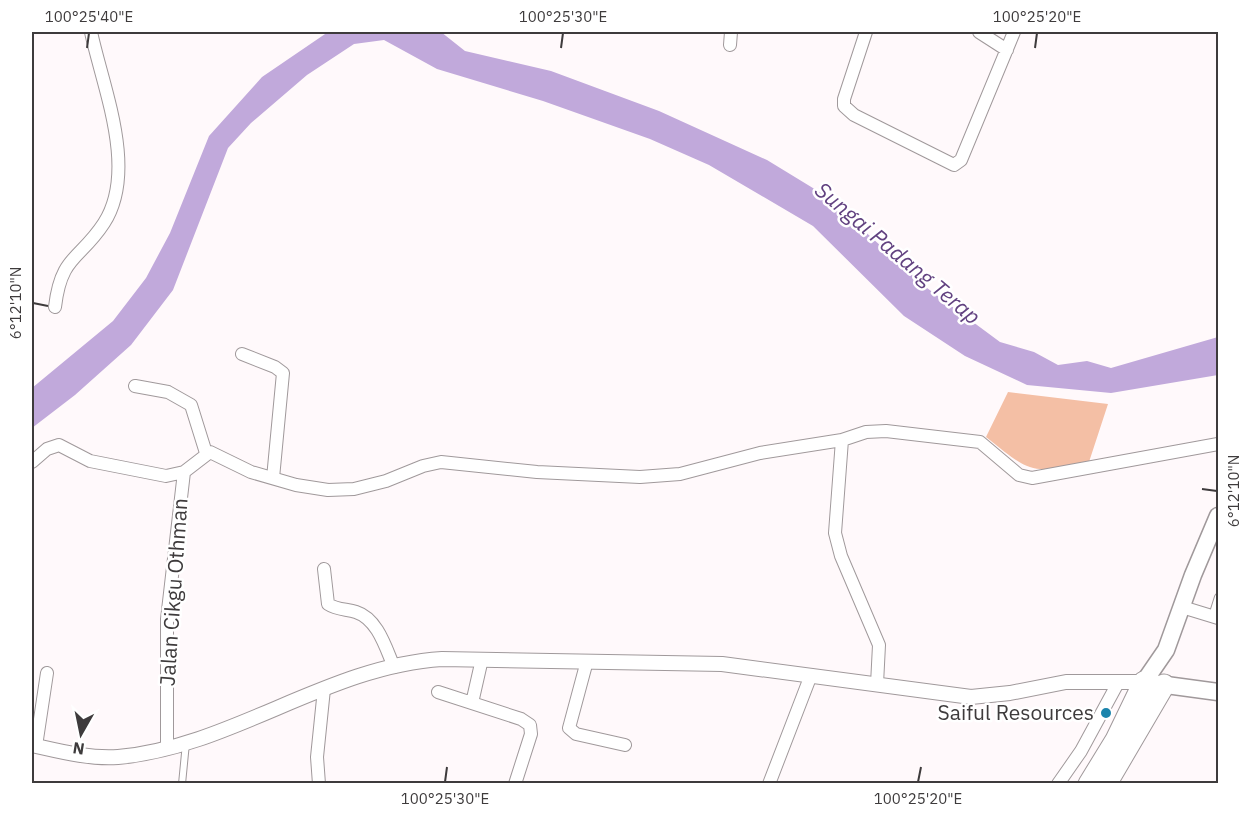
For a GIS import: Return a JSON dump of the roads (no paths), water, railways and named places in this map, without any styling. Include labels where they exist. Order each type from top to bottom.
[{"type":"highway","points":[[1089,783],[1154,683]]},
{"type":"highway","points":[[1106,783],[1154,683]]},
{"type":"main road","points":[[1218,516],[1154,683],[1218,692]]},
{"type":"street","points":[[56,307],[64,269],[104,223],[112,208],[118,181],[117,151],[91,32]]},
{"type":"street","points":[[729,45],[731,32]]},
{"type":"street","points":[[866,32],[844,99],[844,106],[854,115],[954,165],[961,160],[1014,32]]},
{"type":"street","points":[[979,32],[1007,50]]},
{"type":"street","points":[[242,354],[275,367],[283,374],[273,478]]},
{"type":"street","points":[[135,387],[168,392],[191,405],[206,453]]},
{"type":"street","points":[[32,462],[47,449],[59,445],[90,461],[166,476],[183,472],[206,453],[213,453],[251,472],[296,485],[328,490],[354,489],[386,482],[423,466],[448,462],[504,470],[654,476],[698,471],[760,453],[842,440],[877,431],[980,442],[1019,474],[1032,478],[1218,444]]},
{"type":"street","points":[[842,440],[836,533],[844,563],[879,645],[877,684]]},
{"type":"street","name":"Jalan Cikgu Othman","points":[[167,747],[167,619],[183,472]]},
{"type":"street","points":[[324,569],[328,604],[361,613],[369,620],[377,631],[394,667]]},
{"type":"street","points":[[1182,607],[1215,617]]},
{"type":"street","points":[[472,703],[482,659]]},
{"type":"street","points":[[47,673],[34,746],[103,757],[139,754],[186,742],[324,689],[394,667],[432,660],[722,664],[981,697],[1066,682],[1154,683]]},
{"type":"street","points":[[587,661],[569,728],[576,734],[625,745]]},
{"type":"street","points":[[769,783],[811,675]]},
{"type":"street","points":[[1058,783],[1082,752],[1119,681]]},
{"type":"street","points":[[320,783],[317,757],[324,689]]},
{"type":"street","points":[[438,692],[521,719],[530,725],[531,734],[515,783]]},
{"type":"lane","points":[[1215,617],[1218,597]]},
{"type":"lane","points":[[182,783],[186,742]]},
{"type":"place","name":"Saiful Resources","points":[[1106,713]]},
{"type":"water label","name":"Sungai Padang Terap","points":[[898,253]]}]
